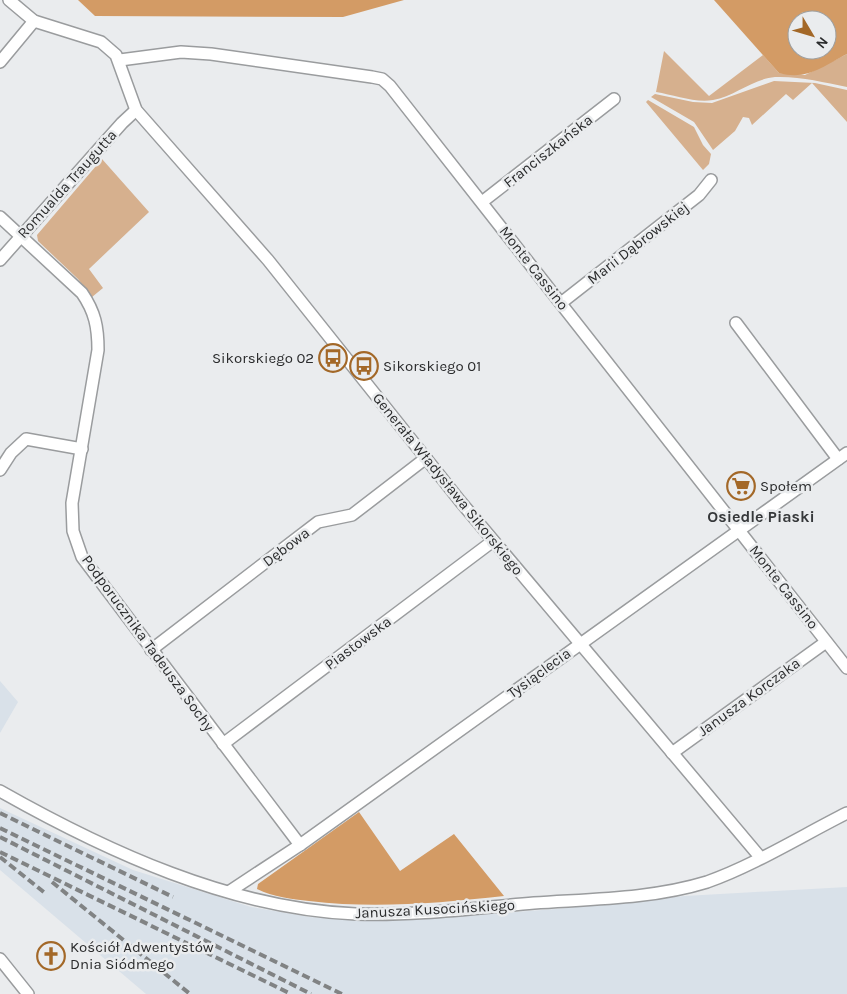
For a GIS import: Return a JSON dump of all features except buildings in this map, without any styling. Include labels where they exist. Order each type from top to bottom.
[{"type":"street","points":[[9,0],[34,21],[101,42],[120,60],[136,110]]},
{"type":"street","points":[[0,62],[34,21]]},
{"type":"street","name":"Monte Cassino","points":[[120,60],[181,52],[211,54],[382,79],[390,86],[562,303],[847,668]]},
{"type":"street","name":"Franciszkańska","points":[[482,202],[614,99]]},
{"type":"street","name":"Romualda Traugutta","points":[[0,260],[122,123],[136,110]]},
{"type":"street","name":"Generała Władysława Sikorskiego","points":[[136,110],[268,260],[493,541],[760,857]]},
{"type":"street","name":"Marii Dąbrowskiej","points":[[562,303],[699,195],[711,180]]},
{"type":"street","name":"Podporucznika Tadeusza Sochy","points":[[0,217],[82,293],[92,307],[98,328],[98,350],[72,503],[73,531],[82,558],[300,845]]},
{"type":"street","points":[[736,323],[842,456]]},
{"type":"street","points":[[0,470],[11,453],[26,439],[82,448]]},
{"type":"street","name":"Tysiąclecia","points":[[230,891],[300,845],[842,456]]},
{"type":"street","name":"Dębowa","points":[[151,650],[318,522],[352,515],[426,458]]},
{"type":"street","name":"Piastowska","points":[[223,744],[493,541]]},
{"type":"street","name":"Janusza Korczaka","points":[[672,753],[826,642]]},
{"type":"street","name":"Janusza Kusocińskiego","points":[[0,790],[114,851],[230,891],[278,904],[355,914],[431,911],[662,892],[707,881],[760,857],[847,813]]},
{"type":"street","points":[[0,959],[28,994]]},
{"type":"shaded area","points":[[78,0],[404,0],[343,17],[95,16]]},
{"type":"shaded area","points":[[714,0],[847,0],[847,54],[837,59],[837,10],[787,10],[787,60],[835,60],[806,74],[789,75],[779,73]]},
{"type":"shaded area","points":[[664,51],[709,96],[763,55],[779,73],[805,75],[847,54],[847,87],[802,78],[775,77],[759,81],[721,98],[706,101],[656,92]]},
{"type":"shaded area","points":[[774,81],[815,83],[847,90],[847,122],[812,83],[793,100],[786,94],[752,125],[749,118],[743,117],[735,131],[713,150],[694,122],[651,97],[655,94],[693,102],[712,103]]},
{"type":"shaded area","points":[[648,100],[694,127],[703,145],[711,154],[709,164],[703,170],[646,102]]},
{"type":"shaded area","points":[[102,159],[149,212],[89,269],[103,288],[92,297],[78,279],[38,241],[37,235]]},
{"type":"shaded area","points":[[0,681],[18,702],[0,733]]},
{"type":"shaded area","points":[[0,808],[133,870],[251,907],[310,917],[352,920],[410,920],[556,909],[685,896],[847,887],[847,994],[146,994],[0,870]]},
{"type":"shaded area","points":[[359,812],[400,871],[454,834],[504,896],[431,903],[358,905],[289,898],[269,894],[257,889],[258,884]]},
{"type":"railway","points":[[0,813],[173,897]]},
{"type":"railway","points":[[0,828],[342,994]]},
{"type":"railway","points":[[0,837],[311,994]]},
{"type":"railway","points":[[0,852],[291,994]]},
{"type":"railway","points":[[0,857],[45,893]]},
{"type":"railway","points":[[52,882],[190,994]]},
{"type":"place","name":"Sikorskiego 02","points":[[333,358]]},
{"type":"place","name":"Sikorskiego 01","points":[[364,366]]},
{"type":"place","name":"Społem","points":[[741,486]]},
{"type":"place","name":"Kościół Adwentystów Dnia Siódmego","points":[[51,956]]},
{"type":"district","name":"Osiedle Piaski","points":[[761,516]]}]
